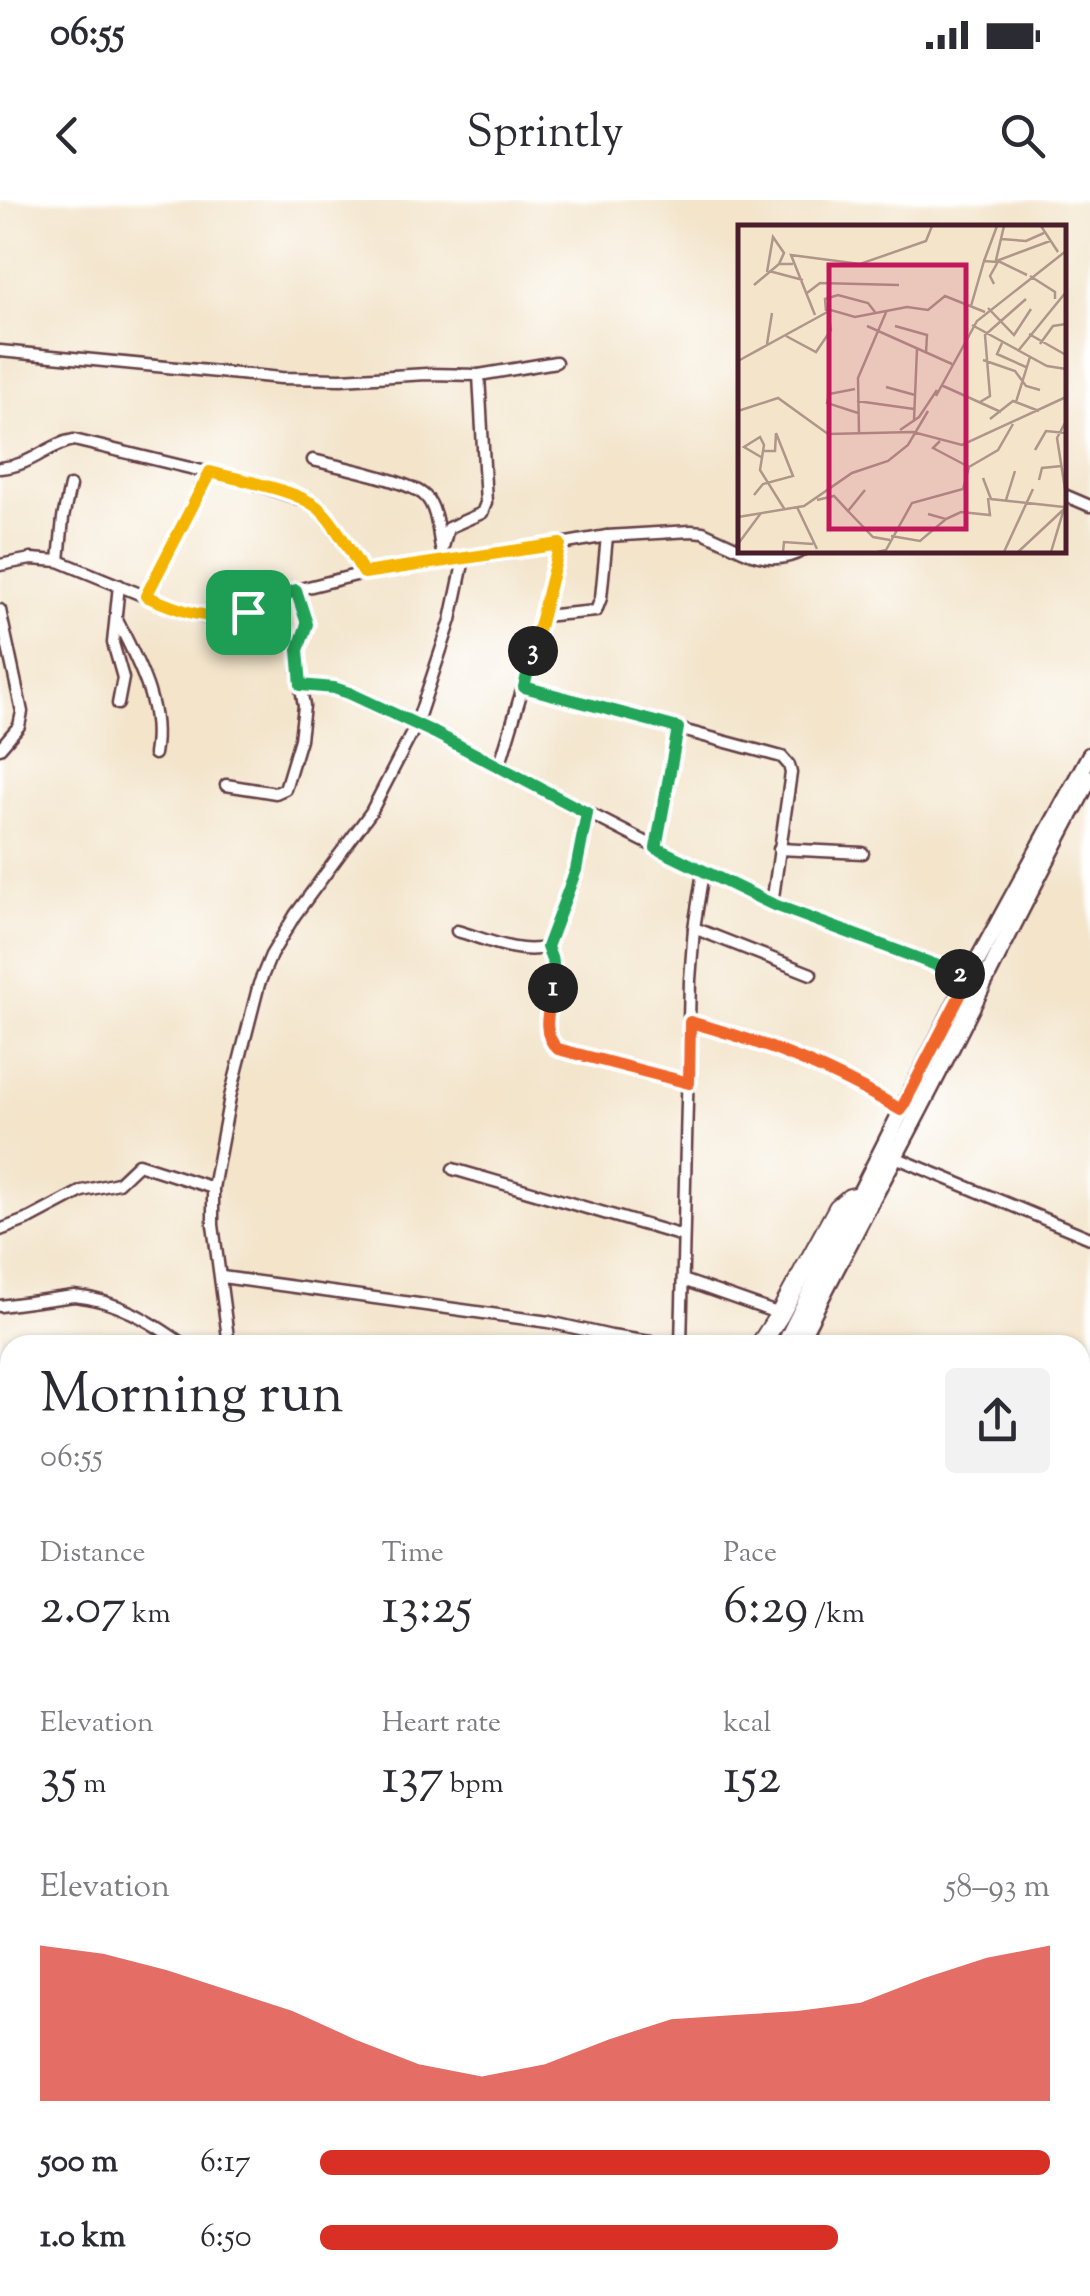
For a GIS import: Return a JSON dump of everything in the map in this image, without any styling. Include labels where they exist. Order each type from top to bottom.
[{"type":"highway","points":[[766,1335],[841,1204],[850,1198],[865,1199]]},
{"type":"main road","points":[[790,1335],[865,1199],[895,1158],[976,982],[1090,755]]},
{"type":"main road","points":[[802,1335],[865,1199],[901,1110],[1090,778]]},
{"type":"street","points":[[0,351],[281,378],[480,375],[556,362]]},
{"type":"street","points":[[442,556],[448,528],[482,512],[486,503],[480,375]]},
{"type":"street","points":[[0,468],[18,466],[74,440],[274,489],[314,504],[324,513],[364,573]]},
{"type":"street","points":[[313,460],[418,490],[431,505],[442,556]]},
{"type":"street","points":[[146,596],[210,472]]},
{"type":"street","points":[[60,561],[70,486]]},
{"type":"street","points":[[1065,495],[1090,506]]},
{"type":"street","points":[[0,564],[32,559],[60,561],[181,610],[212,617],[242,614],[296,590],[442,556],[464,560],[606,536],[691,530],[738,549]]},
{"type":"street","points":[[542,616],[596,612],[601,598],[606,536]]},
{"type":"street","points":[[500,767],[560,544]]},
{"type":"street","points":[[745,552],[778,558],[799,552]]},
{"type":"street","points":[[778,558],[786,552]]},
{"type":"street","points":[[228,1335],[213,1225],[213,1188],[230,1097],[266,966],[295,916],[371,812],[416,725],[451,620],[464,560]]},
{"type":"street","points":[[118,704],[123,678],[113,643],[120,585]]},
{"type":"street","points":[[226,785],[276,793],[285,788],[300,739],[304,706],[298,650],[307,624],[296,590]]},
{"type":"street","points":[[0,610],[21,705],[21,719],[0,748]]},
{"type":"street","points":[[116,618],[150,692],[156,722],[154,754]]},
{"type":"street","points":[[0,667],[14,672]]},
{"type":"street","points":[[301,685],[349,693],[772,904],[948,968],[976,982]]},
{"type":"street","points":[[524,687],[767,751],[786,760],[791,773],[772,904]]},
{"type":"street","points":[[656,848],[678,728]]},
{"type":"street","points":[[587,813],[576,870],[547,947],[554,970],[548,1033],[554,1047],[689,1083]]},
{"type":"street","points":[[779,849],[863,853]]},
{"type":"street","points":[[681,1335],[694,928],[703,872]]},
{"type":"street","points":[[694,928],[811,974]]},
{"type":"street","points":[[456,931],[526,949],[547,947]]},
{"type":"street","points":[[690,1022],[834,1073],[901,1110]]},
{"type":"street","points":[[895,1158],[1090,1238]]},
{"type":"street","points":[[0,1230],[82,1191],[118,1183],[138,1164],[213,1188]]},
{"type":"street","points":[[453,1169],[683,1236]]},
{"type":"street","points":[[222,1277],[549,1322],[606,1335]]},
{"type":"street","points":[[683,1280],[780,1314]]},
{"type":"street","points":[[0,1306],[74,1296],[86,1298],[140,1316],[169,1335]]},
{"type":"route","points":[[210,472],[314,504],[364,573],[560,544],[524,687],[678,728],[656,848],[772,904],[969,978],[901,1110],[834,1073],[690,1022],[689,1083],[554,1047],[549,1039],[548,1016],[554,970],[547,947],[576,870],[587,813],[435,733],[349,693],[301,685],[298,650],[307,624],[296,590],[248,612],[202,616],[146,596],[210,472]]}]
